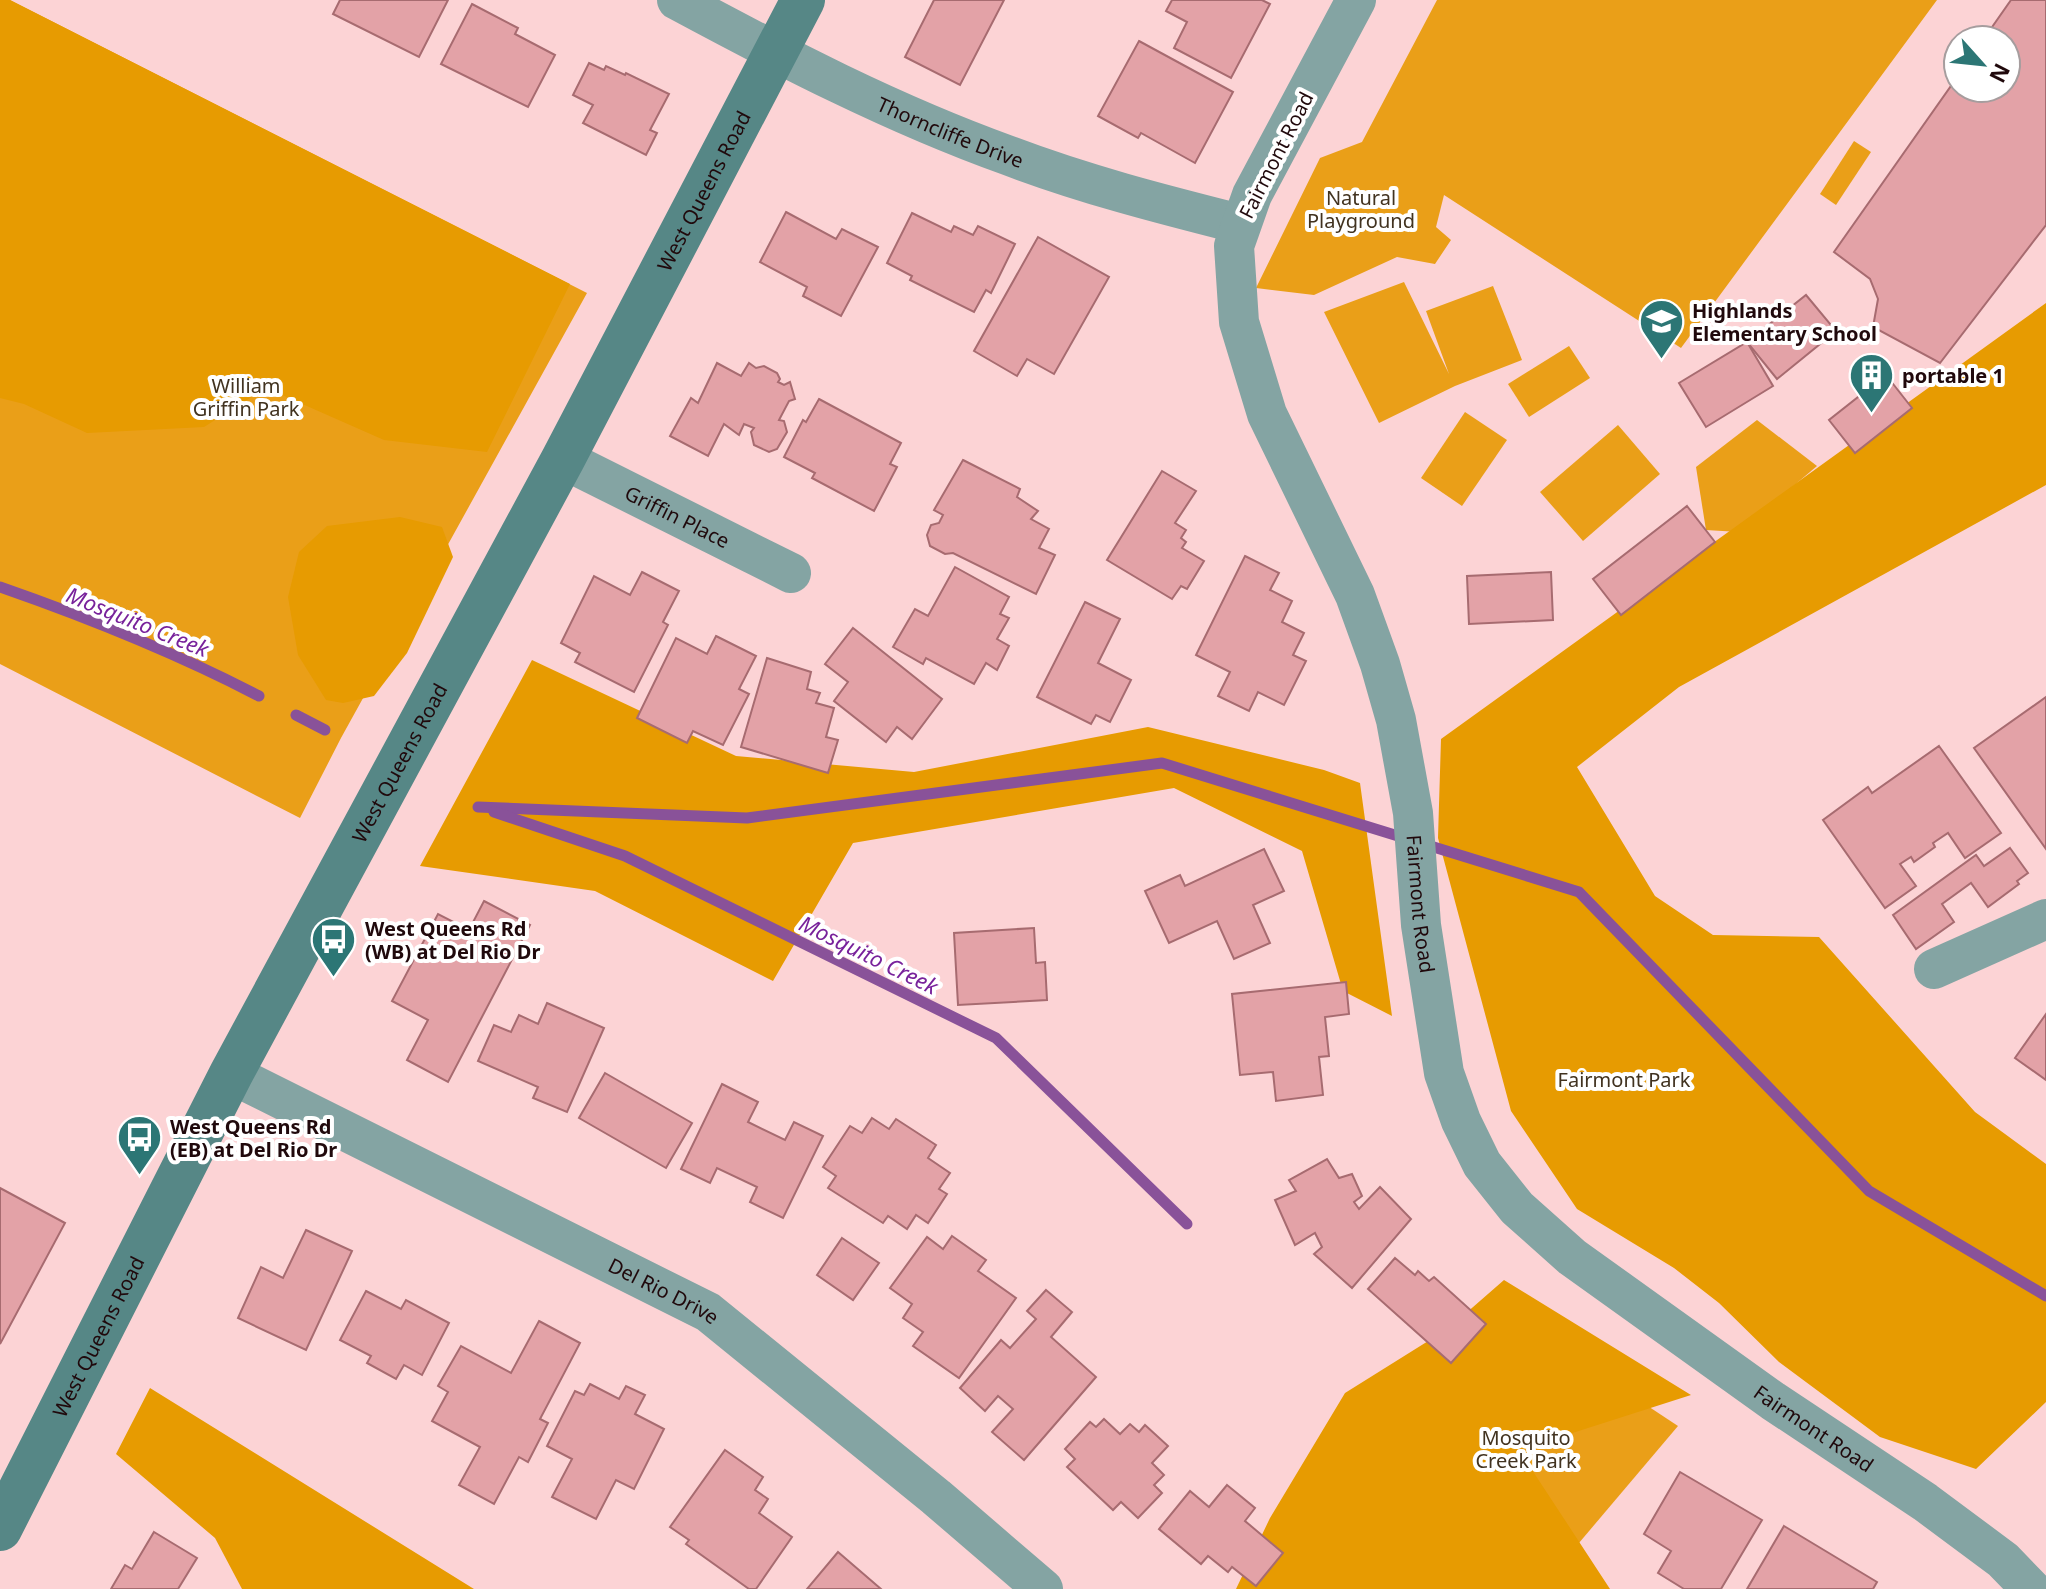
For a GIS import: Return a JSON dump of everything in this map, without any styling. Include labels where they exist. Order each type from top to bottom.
[{"type":"main road","name":"West Queens Road","points":[[0,1529],[231,1074],[563,459],[803,0]]},
{"type":"street","name":"Thorncliffe Drive","points":[[677,0],[776,52],[918,119],[1003,154],[1121,194],[1240,224]]},
{"type":"street","name":"Fairmont Road","points":[[1356,0],[1252,195],[1240,224],[1234,246],[1239,322],[1267,414],[1355,595],[1396,720],[1413,813],[1417,891],[1444,1073],[1461,1121],[1482,1164],[1517,1208],[1572,1257],[1773,1401],[1925,1502],[2003,1560],[2031,1589]]},
{"type":"street","name":"Griffin Place","points":[[563,459],[791,573]]},
{"type":"street","points":[[1934,969],[2046,919]]},
{"type":"street","name":"Del Rio Drive","points":[[231,1074],[708,1312],[936,1497],[1043,1589]]},
{"type":"green space","name":"William Griffin Park","points":[[0,0],[10,0],[587,293],[300,818],[0,664]]},
{"type":"green space","points":[[0,0],[10,0],[570,284],[487,452],[384,440],[266,388],[204,427],[87,433],[24,404],[0,398]]},
{"type":"green space","name":"Natural Playground","points":[[1437,0],[1937,0],[1681,348],[1444,195],[1436,227],[1451,240],[1435,264],[1397,257],[1314,295],[1256,288],[1320,158],[1362,142]]},
{"type":"green space","points":[[1854,141],[1871,152],[1836,205],[1820,194]]},
{"type":"green space","points":[[1404,282],[1449,374],[1426,311],[1493,286],[1522,360],[1455,386],[1379,423],[1324,312]]},
{"type":"green space","name":"Fairmont Park","points":[[2046,303],[2046,485],[1679,687],[1577,767],[1655,896],[1713,935],[1819,937],[1975,1112],[2046,1164],[2046,1402],[1976,1469],[1880,1437],[1779,1362],[1719,1303],[1674,1268],[1577,1209],[1511,1111],[1438,838],[1441,739]]},
{"type":"green space","points":[[1569,346],[1590,378],[1529,417],[1508,384]]},
{"type":"green space","points":[[1465,412],[1507,440],[1462,506],[1421,478]]},
{"type":"green space","points":[[1757,420],[1817,466],[1739,532],[1706,530],[1696,467]]},
{"type":"green space","points":[[1618,425],[1660,474],[1583,541],[1540,492]]},
{"type":"green space","points":[[400,517],[442,527],[453,557],[407,653],[374,696],[343,703],[326,700],[298,655],[288,597],[299,552],[327,526]]},
{"type":"green space","points":[[532,660],[736,756],[914,772],[1148,727],[1324,770],[1360,783],[1392,1016],[1343,991],[1302,851],[1174,788],[853,843],[773,981],[595,891],[420,866]]},
{"type":"green space","name":"Mosquito Creek Park","points":[[1504,1280],[1691,1395],[1519,1450],[1610,1589],[1236,1589],[1270,1518],[1345,1393],[1449,1328]]},
{"type":"green space","name":"Mosquito Creek Park","points":[[1507,1313],[1678,1426],[1540,1589],[1275,1589]]},
{"type":"green space","points":[[150,1388],[474,1589],[242,1589],[215,1538],[116,1454]]},
{"type":"building","points":[[340,0],[448,0],[419,57],[333,14]]},
{"type":"building","points":[[934,0],[1004,0],[960,85],[905,57]]},
{"type":"building","points":[[1172,0],[1262,0],[1270,4],[1231,78],[1174,48],[1187,22],[1166,11]]},
{"type":"building","points":[[2011,0],[2046,0],[2046,225],[1940,363],[1873,327],[1878,299],[1870,279],[1834,252],[1942,99],[1942,104],[2022,104],[2022,24],[1994,24]]},
{"type":"building","points":[[472,4],[518,28],[515,34],[555,55],[528,107],[441,64]]},
{"type":"building","points":[[1139,41],[1233,92],[1195,163],[1141,133],[1138,138],[1098,116]]},
{"type":"building","points":[[589,63],[604,70],[606,66],[626,73],[669,94],[650,130],[657,133],[646,155],[583,123],[593,105],[573,95]]},
{"type":"building","points":[[786,212],[836,239],[842,229],[878,247],[841,316],[803,296],[807,287],[760,262]]},
{"type":"building","points":[[912,213],[951,232],[954,226],[973,235],[978,226],[1015,244],[991,293],[986,290],[974,312],[910,280],[912,276],[887,263]]},
{"type":"building","points":[[1038,237],[1109,277],[1054,374],[1027,359],[1017,376],[974,351]]},
{"type":"building","points":[[1806,295],[1836,331],[1777,379],[1747,342]]},
{"type":"building","points":[[1747,342],[1773,386],[1706,427],[1679,383]]},
{"type":"building","points":[[717,363],[741,376],[749,363],[756,368],[764,366],[777,373],[778,382],[784,385],[790,382],[795,399],[789,401],[779,420],[784,421],[787,432],[777,449],[769,452],[754,445],[751,432],[754,428],[744,424],[739,435],[724,424],[708,456],[670,436],[691,398],[698,403]]},
{"type":"building","name":"portable 1","points":[[1886,375],[1912,408],[1855,453],[1829,420]]},
{"type":"building","points":[[819,399],[901,443],[890,464],[897,467],[874,511],[812,478],[815,473],[784,457],[803,420],[806,422]]},
{"type":"building","points":[[963,460],[1020,489],[1017,497],[1038,511],[1031,519],[1049,529],[1039,548],[1055,555],[1036,594],[953,553],[945,554],[930,546],[927,535],[931,525],[939,523],[943,515],[934,510]]},
{"type":"building","points":[[1162,471],[1196,491],[1175,523],[1186,530],[1181,538],[1186,542],[1182,548],[1204,561],[1187,589],[1181,586],[1172,599],[1107,560]]},
{"type":"building","points":[[1687,506],[1715,542],[1621,615],[1593,579]]},
{"type":"building","points":[[1245,556],[1279,573],[1270,590],[1292,601],[1282,622],[1304,633],[1293,655],[1306,661],[1284,705],[1258,692],[1249,711],[1218,696],[1230,672],[1196,655]]},
{"type":"building","points":[[955,567],[1009,597],[1000,614],[1009,618],[997,639],[1009,646],[997,670],[986,663],[974,684],[926,658],[923,664],[893,647],[915,609],[928,616]]},
{"type":"building","points":[[642,572],[679,591],[663,622],[668,625],[634,692],[575,662],[580,653],[561,643],[594,576],[630,595]]},
{"type":"building","points":[[1551,572],[1553,620],[1469,624],[1467,576]]},
{"type":"building","points":[[1085,602],[1120,619],[1098,663],[1131,680],[1110,722],[1096,715],[1091,724],[1037,697]]},
{"type":"building","points":[[853,628],[942,699],[912,739],[897,727],[886,742],[834,701],[848,682],[825,664]]},
{"type":"building","points":[[716,636],[756,656],[739,689],[749,694],[723,745],[693,731],[687,743],[637,718],[676,638],[707,654]]},
{"type":"building","points":[[767,658],[811,672],[807,689],[820,693],[816,703],[834,708],[826,737],[838,740],[828,773],[741,747]]},
{"type":"building","points":[[2046,697],[2046,849],[1974,748]]},
{"type":"building","points":[[1939,746],[2001,833],[1965,858],[1948,833],[1914,862],[1911,857],[1900,864],[1916,886],[1885,908],[1823,820],[1868,787],[1872,793]]},
{"type":"building","points":[[2010,848],[2028,873],[2017,881],[2019,884],[1988,907],[1971,883],[1942,904],[1954,922],[1916,949],[1893,915],[1976,855],[1984,866]]},
{"type":"building","points":[[1264,849],[1284,891],[1253,905],[1270,943],[1234,959],[1217,921],[1169,943],[1145,891],[1180,875],[1185,886]]},
{"type":"building","points":[[484,901],[530,925],[448,1082],[407,1060],[428,1020],[392,1001],[438,914],[469,930]]},
{"type":"building","points":[[1034,928],[1036,963],[1045,962],[1047,1000],[958,1005],[954,933]]},
{"type":"building","points":[[1346,982],[1349,1014],[1325,1017],[1329,1056],[1319,1057],[1323,1095],[1276,1101],[1273,1072],[1240,1075],[1232,994]]},
{"type":"building","points":[[547,1003],[604,1028],[567,1112],[533,1098],[538,1087],[478,1061],[494,1025],[511,1032],[519,1015],[538,1024]]},
{"type":"building","points":[[2046,1014],[2046,1080],[2015,1058]]},
{"type":"building","points":[[605,1073],[692,1123],[666,1168],[579,1118]]},
{"type":"building","points":[[722,1084],[758,1102],[748,1122],[785,1140],[794,1122],[823,1136],[783,1218],[750,1202],[757,1187],[717,1168],[710,1183],[681,1169]]},
{"type":"building","points":[[872,1118],[889,1129],[896,1119],[936,1145],[928,1158],[950,1173],[939,1189],[947,1194],[928,1223],[916,1215],[907,1229],[888,1216],[883,1223],[828,1188],[836,1176],[823,1167],[850,1126],[862,1133]]},
{"type":"building","points":[[1327,1159],[1339,1178],[1352,1174],[1362,1196],[1354,1202],[1359,1209],[1380,1187],[1411,1219],[1352,1288],[1314,1254],[1322,1247],[1315,1233],[1295,1245],[1275,1200],[1296,1191],[1289,1180]]},
{"type":"building","points":[[0,1188],[65,1223],[0,1344]]},
{"type":"building","points":[[306,1230],[352,1251],[306,1350],[238,1318],[261,1267],[283,1278]]},
{"type":"building","points":[[952,1236],[986,1260],[978,1271],[1016,1298],[959,1378],[913,1346],[923,1332],[903,1318],[912,1304],[890,1288],[927,1237],[943,1249]]},
{"type":"building","points":[[842,1238],[879,1263],[853,1300],[817,1275]]},
{"type":"building","points":[[1395,1258],[1415,1275],[1418,1271],[1429,1281],[1434,1277],[1486,1324],[1451,1363],[1368,1289]]},
{"type":"building","points":[[1046,1290],[1072,1312],[1051,1337],[1096,1377],[1024,1460],[992,1432],[1013,1409],[998,1396],[985,1411],[960,1388],[1001,1340],[1010,1348],[1036,1319],[1027,1311]]},
{"type":"building","points":[[366,1291],[401,1309],[406,1300],[449,1323],[422,1375],[404,1365],[396,1379],[367,1363],[371,1356],[340,1340]]},
{"type":"building","points":[[539,1321],[580,1343],[540,1419],[548,1423],[528,1462],[519,1457],[494,1504],[459,1485],[480,1447],[432,1421],[448,1392],[438,1386],[461,1346],[511,1373]]},
{"type":"building","points":[[590,1384],[619,1399],[626,1386],[645,1395],[635,1414],[664,1429],[634,1489],[616,1480],[596,1519],[552,1497],[572,1459],[547,1446],[575,1391],[584,1395]]},
{"type":"building","points":[[1104,1419],[1120,1434],[1130,1424],[1139,1432],[1145,1425],[1168,1446],[1152,1463],[1164,1475],[1154,1485],[1162,1493],[1138,1518],[1121,1502],[1113,1510],[1067,1467],[1075,1459],[1065,1449],[1090,1422],[1096,1427]]},
{"type":"building","points":[[725,1450],[763,1477],[755,1490],[768,1499],[759,1513],[792,1537],[756,1589],[749,1589],[686,1544],[689,1540],[670,1527]]},
{"type":"building","points":[[1680,1472],[1762,1520],[1721,1589],[1684,1589],[1658,1573],[1671,1551],[1644,1534]]},
{"type":"building","points":[[1227,1485],[1255,1508],[1245,1521],[1283,1553],[1256,1586],[1232,1567],[1228,1572],[1208,1556],[1201,1564],[1159,1529],[1190,1491],[1209,1507]]},
{"type":"building","points":[[1784,1526],[1877,1582],[1873,1589],[1747,1589]]},
{"type":"building","points":[[154,1532],[197,1558],[178,1589],[111,1589],[125,1565],[132,1569]]},
{"type":"building","points":[[838,1552],[881,1589],[807,1589]]},
{"type":"waterway","name":"Mosquito Creek","points":[[0,587],[132,637],[259,696]]},
{"type":"waterway","name":"Mosquito Creek","points":[[296,715],[325,730]]},
{"type":"waterway","points":[[478,807],[747,818],[1162,763],[1579,892],[1869,1191],[2046,1296]]},
{"type":"waterway","name":"Mosquito Creek","points":[[494,812],[625,856],[996,1038],[1187,1224]]},
{"type":"place","name":"Highlands Elementary School","points":[[1661,360]]},
{"type":"place","name":"portable 1","points":[[1871,414]]},
{"type":"place","name":"West Queens Rd (WB) at Del Rio Dr","points":[[334,978]]},
{"type":"place","name":"West Queens Rd (EB) at Del Rio Dr","points":[[139,1177]]}]
